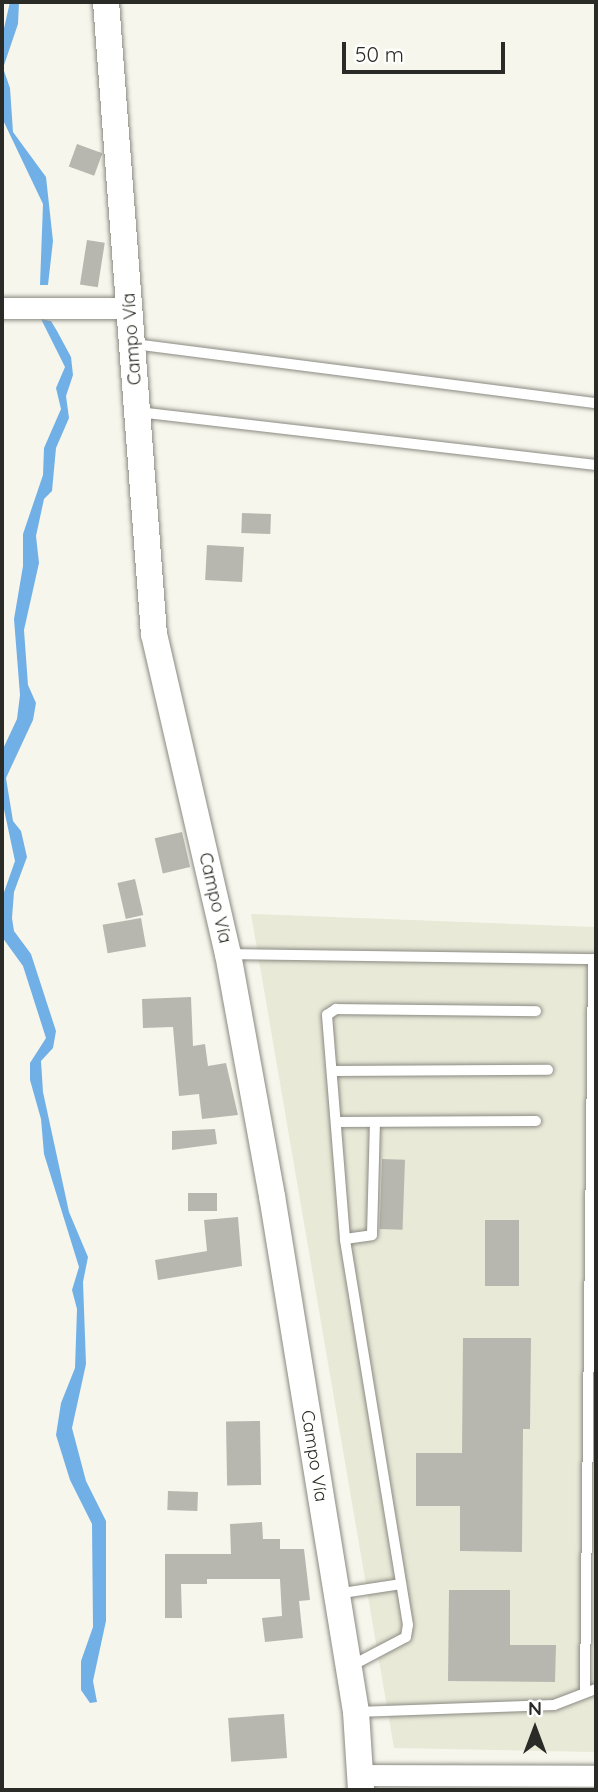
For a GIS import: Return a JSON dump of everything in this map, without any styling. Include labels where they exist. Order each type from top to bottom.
[{"type":"street","name":"Campo Vía","points":[[106,2],[154,634],[228,954],[356,1712],[362,1783]]},
{"type":"street","points":[[2,308],[130,308]]},
{"type":"street","points":[[362,1783],[596,1776]]},
{"type":"lane","points":[[133,344],[596,403]]},
{"type":"lane","points":[[138,412],[596,465]]},
{"type":"lane","points":[[228,954],[594,959],[591,1690],[554,1705],[356,1712]]},
{"type":"lane","points":[[348,1668],[406,1637],[401,1584],[345,1239],[327,1015],[336,1009],[536,1011]]},
{"type":"lane","points":[[332,1071],[548,1070]]},
{"type":"lane","points":[[336,1122],[536,1121]]},
{"type":"lane","points":[[345,1239],[372,1235],[375,1122]]},
{"type":"lane","points":[[336,1594],[401,1584]]},
{"type":"shaded area","points":[[251,914],[596,927],[596,1752],[394,1748]]},
{"type":"water","points":[[10,2],[19,2],[18,24],[3,68],[10,88],[13,132],[46,177],[53,241],[48,285],[40,285],[43,204],[2,118],[2,37]]},
{"type":"water","points":[[41,319],[51,321],[57,331],[71,357],[73,375],[66,396],[69,418],[56,448],[52,491],[44,499],[36,536],[39,563],[24,630],[28,685],[36,703],[33,720],[6,778],[13,821],[21,831],[27,857],[14,892],[14,931],[31,954],[56,1031],[53,1048],[41,1061],[43,1092],[69,1212],[88,1257],[83,1282],[86,1364],[72,1428],[86,1481],[106,1521],[106,1621],[93,1681],[97,1702],[90,1703],[81,1690],[81,1661],[93,1627],[92,1524],[70,1480],[56,1435],[61,1403],[75,1368],[77,1309],[72,1290],[79,1267],[44,1154],[41,1119],[30,1080],[30,1063],[46,1038],[23,966],[2,937],[2,898],[15,861],[2,800],[2,751],[17,719],[20,695],[14,619],[23,566],[23,534],[43,475],[44,448],[61,409],[56,388],[65,367]]},
{"type":"building","points":[[77,144],[102,153],[94,176],[69,167]]},
{"type":"building","points":[[87,240],[105,243],[98,287],[80,284]]},
{"type":"building","points":[[242,513],[271,514],[270,534],[241,533]]},
{"type":"building","points":[[207,545],[244,547],[242,582],[205,580]]},
{"type":"building","points":[[182,832],[190,867],[163,873],[155,838]]},
{"type":"building","points":[[135,879],[143,915],[126,919],[117,883]]},
{"type":"building","points":[[141,918],[146,947],[108,953],[103,925]]},
{"type":"building","points":[[191,997],[193,1046],[205,1044],[208,1066],[226,1063],[238,1115],[202,1119],[199,1094],[179,1096],[173,1027],[143,1028],[142,999]]},
{"type":"building","points":[[215,1129],[217,1144],[172,1150],[172,1131]]},
{"type":"building","points":[[382,1159],[405,1160],[403,1230],[380,1229]]},
{"type":"building","points":[[188,1193],[217,1193],[217,1211],[188,1211]]},
{"type":"building","points":[[238,1217],[242,1266],[158,1280],[155,1260],[207,1251],[204,1220]]},
{"type":"building","points":[[485,1220],[519,1220],[519,1286],[485,1286]]},
{"type":"building","points":[[463,1338],[531,1338],[530,1429],[523,1429],[522,1552],[460,1551],[460,1506],[416,1506],[416,1453],[462,1453]]},
{"type":"building","points":[[260,1421],[261,1485],[227,1486],[226,1422]]},
{"type":"building","points":[[168,1491],[198,1492],[197,1511],[167,1510]]},
{"type":"building","points":[[262,1522],[263,1539],[280,1539],[280,1549],[304,1549],[310,1600],[299,1601],[303,1638],[265,1642],[262,1618],[282,1616],[280,1579],[207,1579],[207,1584],[181,1584],[182,1618],[165,1618],[165,1554],[231,1554],[230,1524]]},
{"type":"building","points":[[449,1590],[510,1590],[510,1645],[556,1645],[555,1682],[448,1681]]},
{"type":"building","points":[[284,1714],[287,1758],[231,1762],[228,1718]]}]
